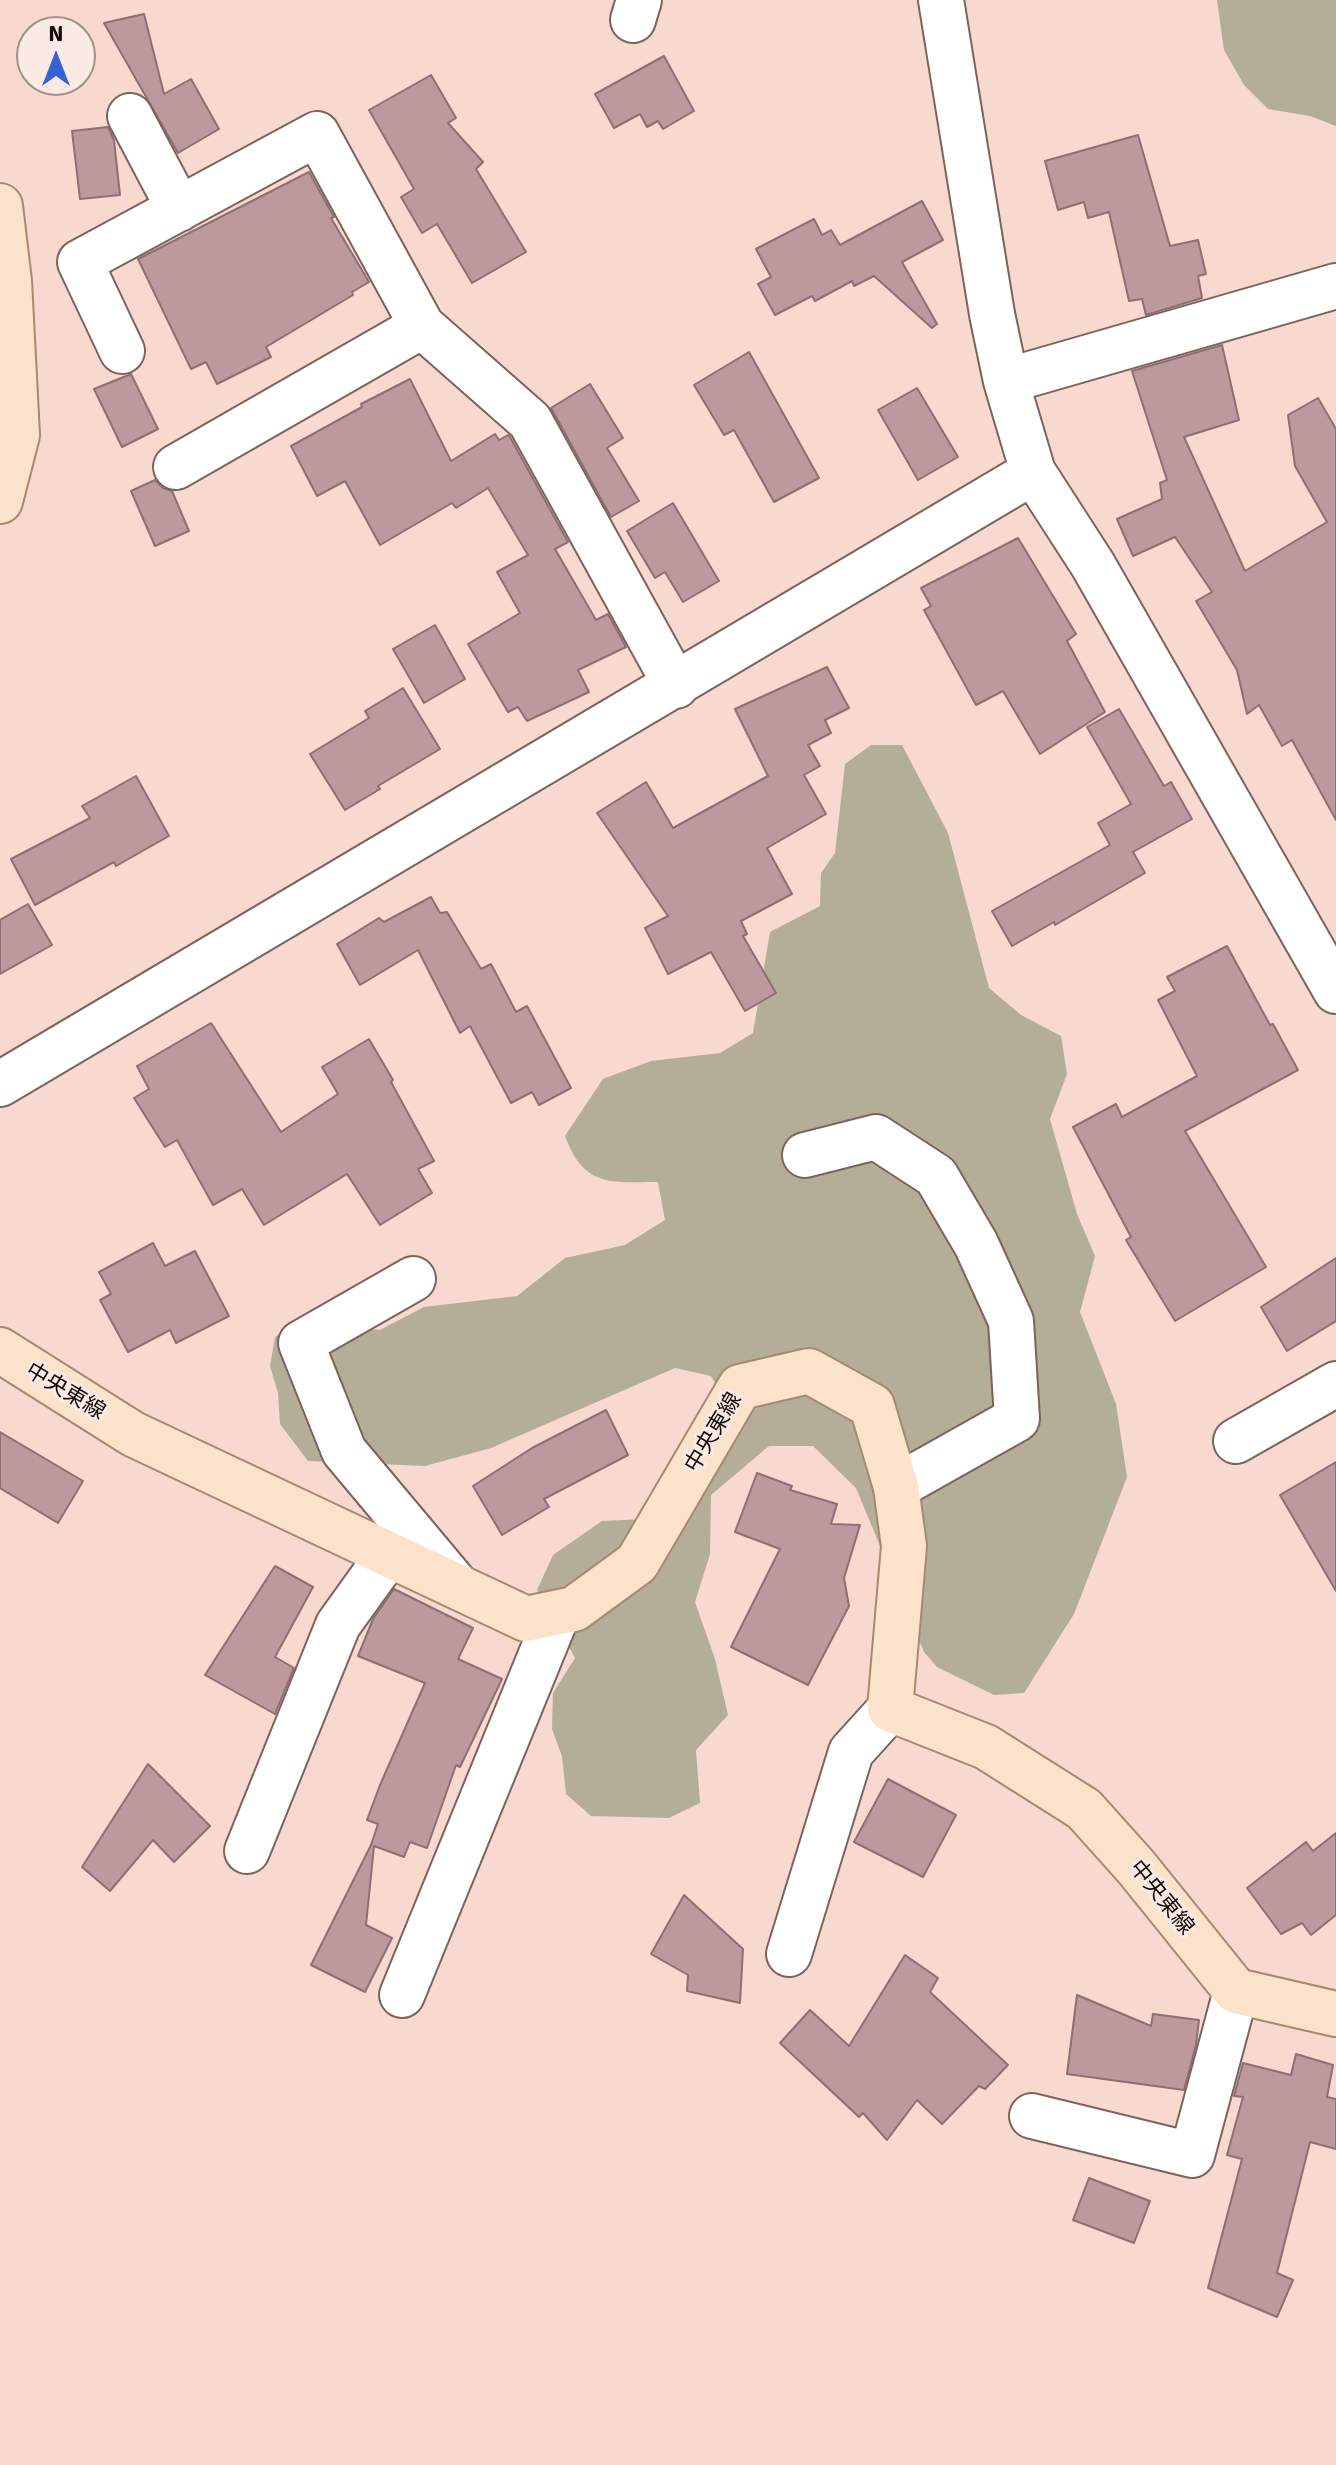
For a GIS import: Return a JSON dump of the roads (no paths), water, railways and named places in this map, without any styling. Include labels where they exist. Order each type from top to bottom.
[{"type":"main road","points":[[0,206],[9,281],[17,435],[0,501]]},
{"type":"main road","name":"中央東線","points":[[0,1350],[133,1434],[526,1619],[574,1609],[637,1563],[740,1387],[809,1371],[872,1406],[896,1487],[904,1546],[890,1709],[986,1747],[1084,1809],[1136,1867],[1236,1991]]},
{"type":"main road","points":[[1236,1991],[1336,2014]]},
{"type":"street","points":[[941,0],[992,314],[1006,381],[1033,472],[1093,565],[1336,991]]},
{"type":"street","points":[[130,116],[179,209]]},
{"type":"street","points":[[122,351],[80,262],[317,134],[422,326],[530,421],[676,686]]},
{"type":"street","points":[[1006,381],[1336,286]]},
{"type":"street","points":[[176,467],[422,326]]},
{"type":"street","points":[[0,1084],[1033,472]]},
{"type":"street","points":[[805,1155],[876,1137],[936,1176],[976,1244],[1011,1321],[1017,1419],[896,1487]]},
{"type":"street","points":[[413,1279],[301,1343],[344,1451],[457,1586]]},
{"type":"street","points":[[1236,1441],[1336,1384]]},
{"type":"street","points":[[247,1851],[338,1625],[389,1554]]},
{"type":"street","points":[[402,1995],[558,1613]]},
{"type":"street","points":[[789,1954],[851,1752],[890,1709]]},
{"type":"street","points":[[1032,2116],[1192,2155],[1236,1991]]}]
